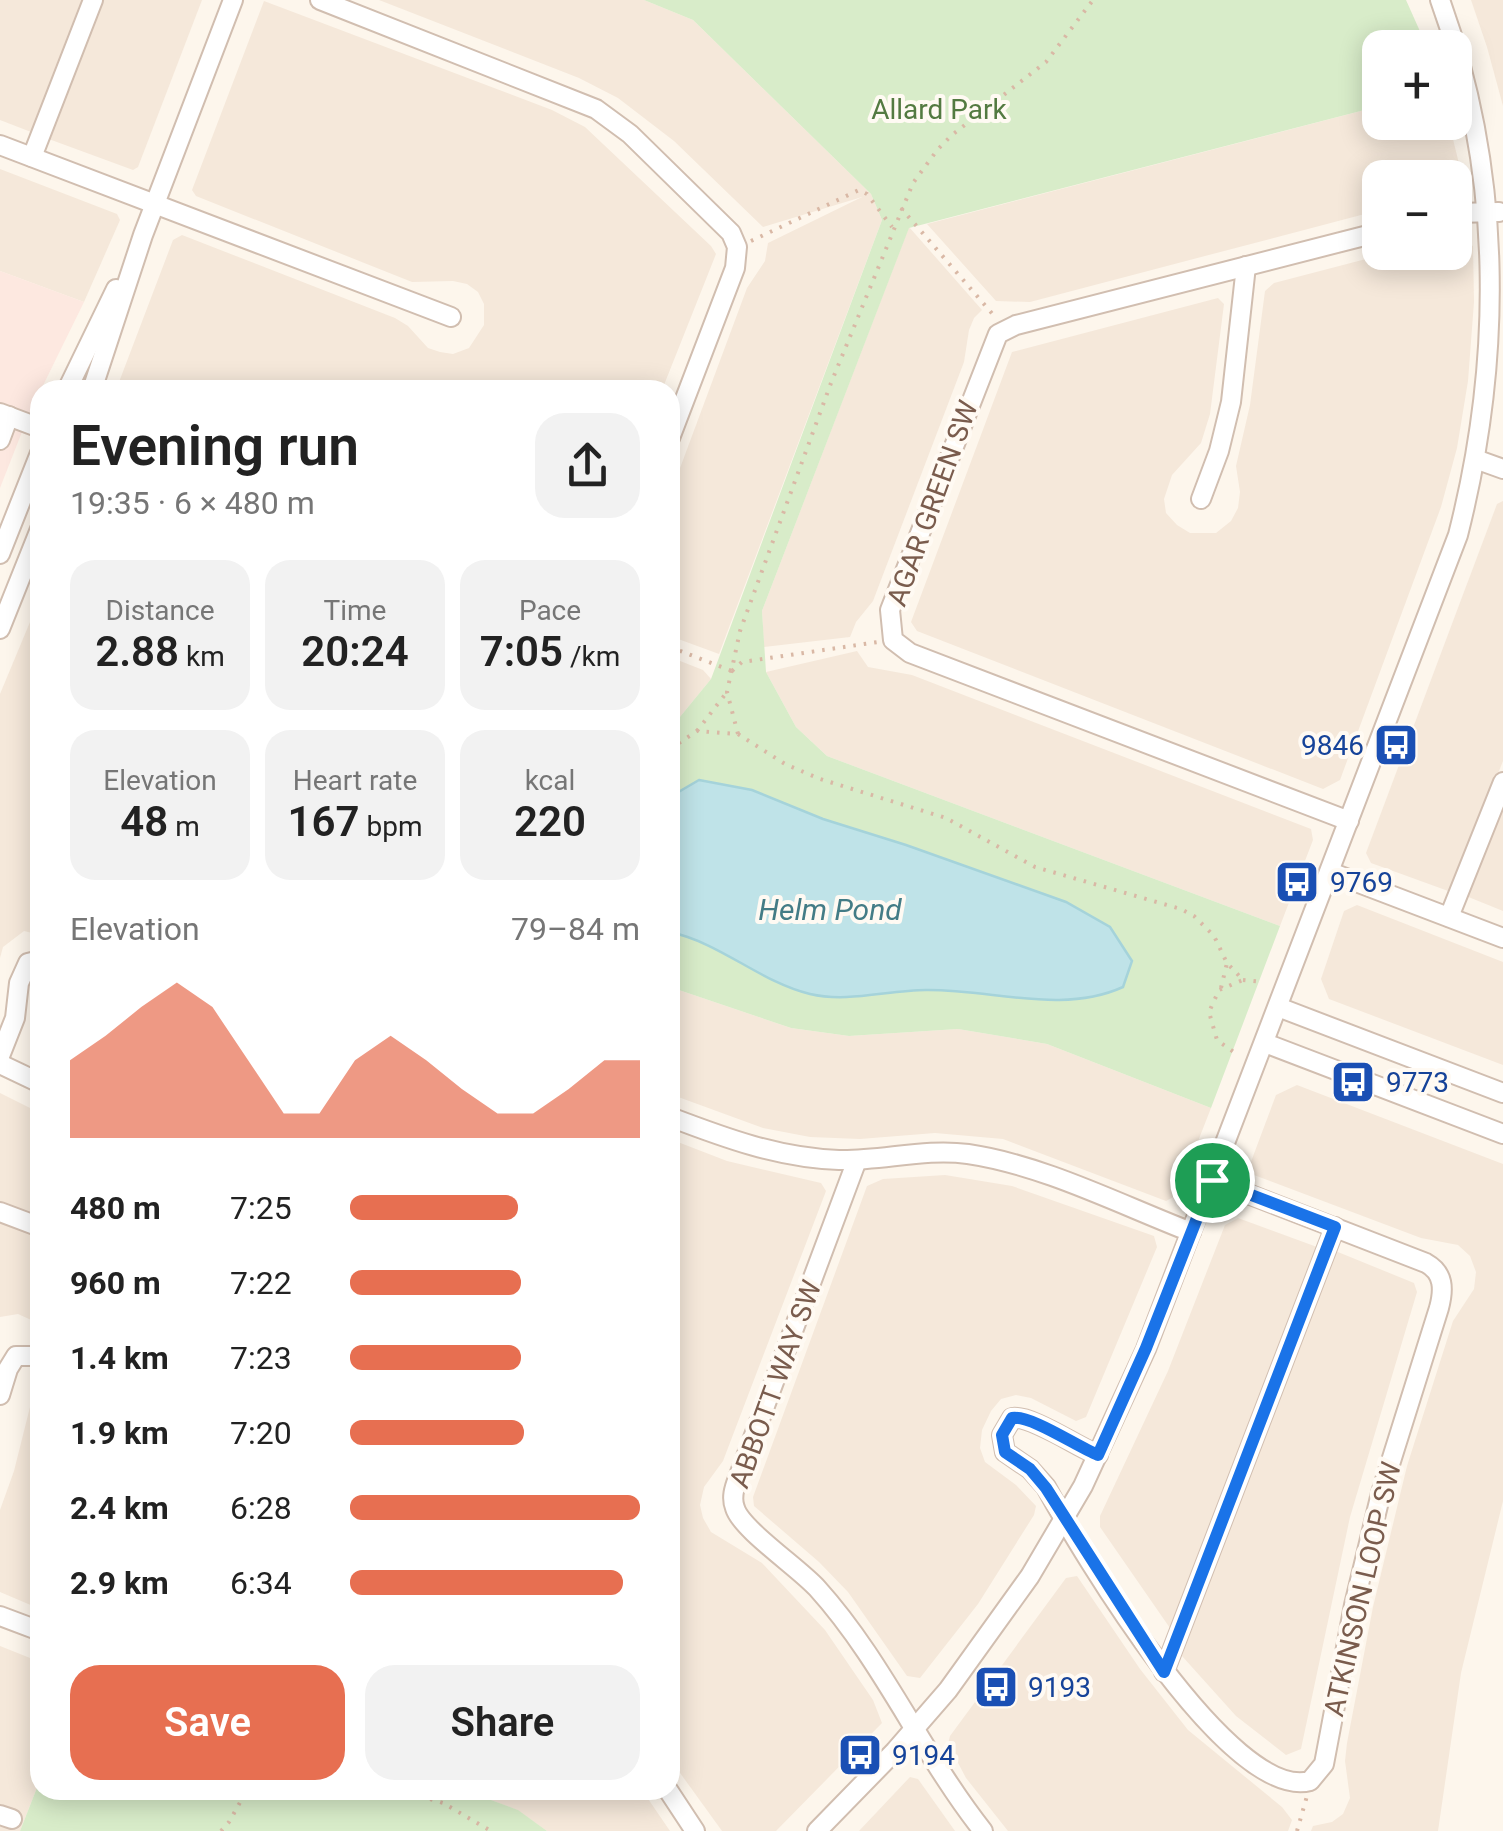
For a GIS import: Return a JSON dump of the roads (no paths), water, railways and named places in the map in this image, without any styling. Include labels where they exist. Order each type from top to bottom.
[{"type":"street","points":[[32,157],[92,0]]},
{"type":"street","points":[[95,380],[143,235],[233,0]]},
{"type":"street","points":[[320,0],[596,109],[630,134],[731,233],[738,247],[734,268],[680,411]]},
{"type":"street","points":[[828,1827],[915,1730],[993,1631],[1064,1520],[1098,1455],[1192,1232],[1444,573],[1478,460],[1491,386],[1498,211],[1473,98],[1440,0]]},
{"type":"street","points":[[0,145],[451,317]]},
{"type":"street","points":[[1472,212],[1498,211]]},
{"type":"street","points":[[72,380],[143,235]]},
{"type":"street","points":[[1201,499],[1229,412],[1246,266],[1362,237]]},
{"type":"street","name":"AGAR GREEN SW","points":[[1246,266],[1004,329],[991,344],[890,610],[893,640],[910,653],[1349,821]]},
{"type":"street","points":[[0,440],[4,415],[30,424]]},
{"type":"street","points":[[1478,460],[1503,469]]},
{"type":"street","points":[[0,554],[30,478]]},
{"type":"street","points":[[0,629],[8,588],[30,547]]},
{"type":"street","points":[[1448,917],[1503,782]]},
{"type":"street","points":[[1330,872],[1503,938]]},
{"type":"street","points":[[0,1056],[16,1018],[22,972],[30,962]]},
{"type":"street","points":[[1278,1007],[1503,1093]]},
{"type":"street","points":[[1265,1043],[1503,1134]]},
{"type":"street","points":[[0,1064],[30,1078]]},
{"type":"street","points":[[680,1120],[775,1152],[856,1160],[942,1152],[988,1158],[1192,1232]]},
{"type":"street","name":"ABBOTT WAY SW","points":[[856,1160],[738,1478],[734,1504],[740,1520],[804,1575],[847,1623],[915,1730]]},
{"type":"street","name":"ATKINSON LOOP SW","points":[[1164,1672],[1205,1721],[1252,1761],[1291,1784],[1310,1781],[1324,1764],[1354,1605],[1381,1493],[1442,1290],[1438,1274],[1426,1263],[1212,1180]]},
{"type":"street","points":[[0,1212],[30,1223]]},
{"type":"street","points":[[1164,1672],[1335,1227]]},
{"type":"street","points":[[0,1396],[16,1356],[30,1356]]},
{"type":"street","points":[[1098,1455],[1064,1440],[1030,1418],[1012,1418],[1002,1443],[1005,1452],[1038,1477],[1164,1672]]},
{"type":"street","points":[[0,1616],[30,1627]]},
{"type":"street","points":[[915,1730],[984,1831]]},
{"type":"street","points":[[675,1800],[695,1831]]},
{"type":"water","name":"Helm Pond","points":[[699,780],[752,790],[823,819],[1066,902],[1110,927],[1132,961],[1123,987],[1099,995],[1051,1000],[926,990],[853,997],[810,994],[774,981],[680,935],[680,791]]},
{"type":"place","name":"9846","points":[[1396,745]]},
{"type":"place","name":"9769","points":[[1297,882]]},
{"type":"place","name":"9773","points":[[1353,1082]]},
{"type":"place","name":"9193","points":[[996,1687]]},
{"type":"place","name":"9194","points":[[860,1755]]},
{"type":"park label","name":"Allard Park","points":[[939,109]]}]
